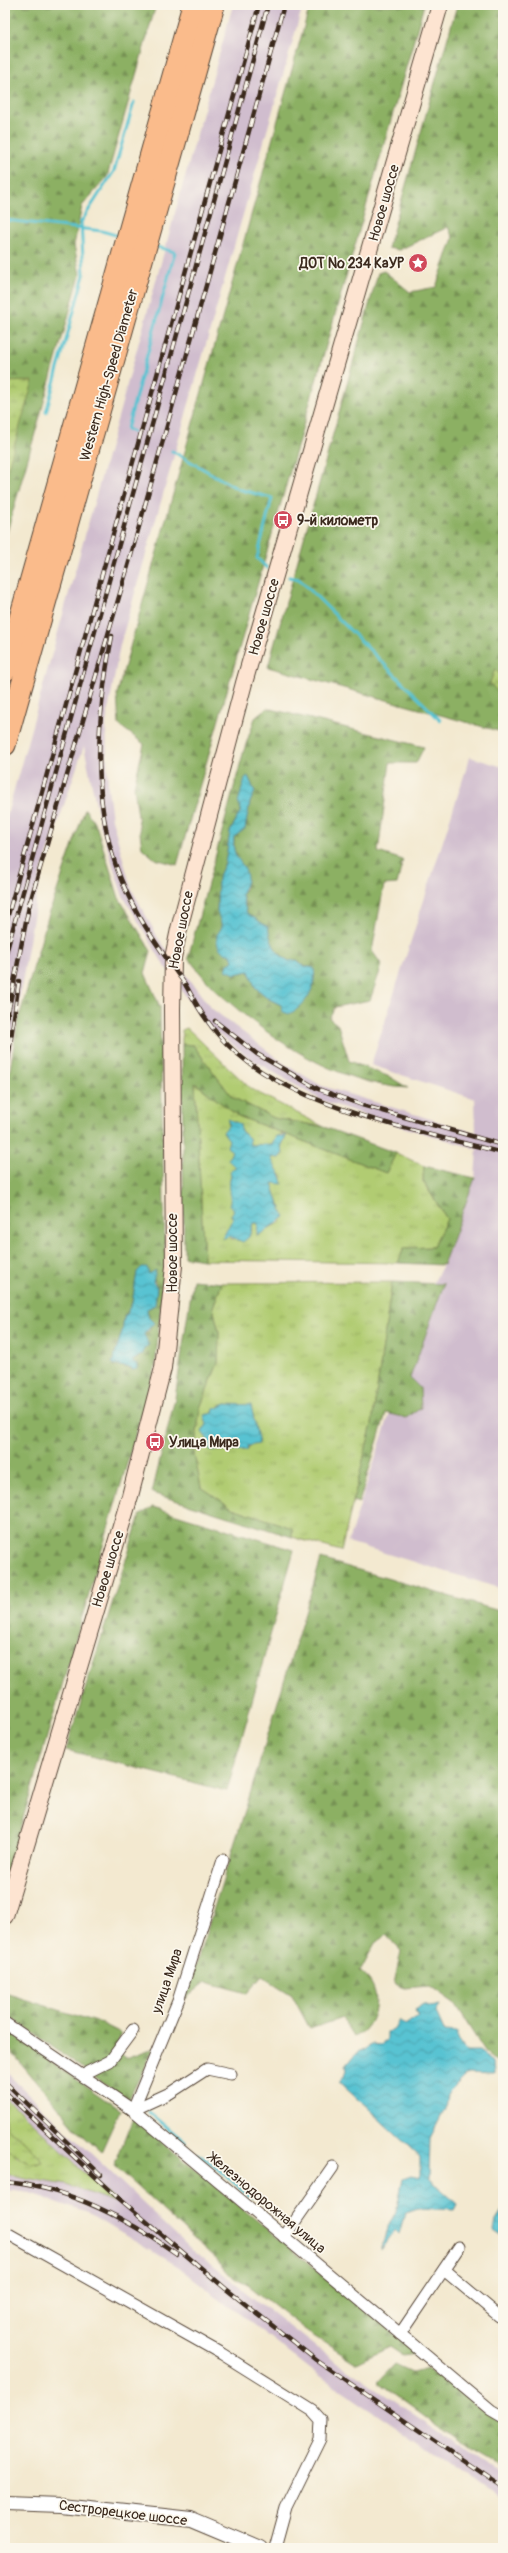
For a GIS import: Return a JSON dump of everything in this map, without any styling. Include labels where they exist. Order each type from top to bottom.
[{"type":"highway","name":"Western High-Speed Diameter","points":[[5,745],[136,241],[193,5]]},
{"type":"highway","name":"Western High-Speed Diameter","points":[[5,671],[136,241],[214,5]]},
{"type":"main road","name":"Новое шоссе","points":[[5,1916],[130,1496],[163,1368],[174,1266],[172,1002],[173,958],[179,929],[244,683],[440,5]]},
{"type":"street","name":"улица Мира","points":[[133,2110],[178,2001],[223,1860]]},
{"type":"street","name":"Железнодорожная улица","points":[[5,2023],[133,2110],[490,2410],[503,2417]]},
{"type":"street","points":[[84,2077],[88,2072],[110,2061],[133,2030]]},
{"type":"street","points":[[133,2110],[170,2093],[207,2069],[231,2074]]},
{"type":"street","points":[[284,2237],[333,2167]]},
{"type":"street","points":[[5,2232],[228,2357],[313,2411],[321,2420],[322,2430],[286,2508],[275,2548]]},
{"type":"street","points":[[400,2334],[458,2247]]},
{"type":"street","points":[[444,2270],[499,2316]]},
{"type":"street","name":"Сестрорецкое шоссе","points":[[5,2503],[61,2505],[191,2520],[260,2548]]},
{"type":"shaded area","points":[[233,5],[303,5],[120,645],[106,723],[108,788],[112,819],[131,888],[158,938],[211,1008],[286,1065],[322,1086],[476,1133],[475,1099],[371,1065],[470,757],[503,767],[503,1589],[348,1542],[431,1287],[443,1265],[475,1178],[477,1149],[389,1123],[321,1100],[253,1060],[205,1024],[161,960],[122,894],[100,824],[84,746],[40,876],[5,1085],[5,822]]},
{"type":"shaded area","points":[[5,2067],[13,2079],[192,2250],[322,2352],[503,2475],[503,2500],[310,2369],[179,2267],[91,2214],[30,2193],[5,2190],[5,2174],[66,2185],[116,2202],[5,2097]]},
{"type":"green space","points":[[5,5],[156,5],[107,177],[82,206],[74,245],[80,275],[5,539]]},
{"type":"green space","points":[[310,5],[424,5],[177,865],[155,859],[142,848],[134,786],[144,744],[119,725],[117,694]]},
{"type":"green space","points":[[457,5],[503,5],[503,714],[498,731],[268,667],[378,273],[384,271],[410,292],[436,287],[453,238],[448,227],[399,250],[388,248]]},
{"type":"green space","points":[[33,381],[5,478],[5,382]]},
{"type":"green space","points":[[495,669],[503,678],[503,698],[490,683]]},
{"type":"green space","points":[[267,708],[424,747],[416,763],[390,763],[378,852],[403,860],[397,884],[384,885],[372,951],[382,965],[370,1000],[335,1007],[329,1018],[338,1025],[349,1061],[390,1077],[408,1088],[382,1085],[357,1079],[307,1057],[261,1028],[240,1011],[211,986],[188,958],[244,750],[255,718]],"holes":[[[248,776],[255,792],[250,802],[245,828],[234,837],[234,857],[244,868],[246,888],[242,893],[247,913],[268,927],[272,943],[280,955],[289,961],[297,960],[315,974],[311,991],[281,1005],[268,999],[255,987],[249,971],[235,974],[233,961],[221,930],[221,919],[217,912],[218,878],[225,863],[230,832],[241,810],[240,806]]]},
{"type":"green space","points":[[85,809],[96,825],[119,898],[151,951],[145,973],[160,1007],[165,1258],[155,1368],[5,1880],[5,1100],[18,1021],[48,917]],"holes":[[[137,1272],[152,1274],[157,1287],[155,1305],[147,1309],[150,1330],[143,1335],[143,1354],[132,1362],[133,1370],[112,1363],[122,1332],[124,1318],[132,1303]]]},
{"type":"green space","points":[[187,1028],[251,1089],[324,1127],[274,1118],[232,1097],[193,1045],[182,1044],[182,1030]]},
{"type":"green space","points":[[182,1044],[193,1045],[232,1097],[274,1118],[324,1127],[396,1153],[386,1173],[238,1116],[195,1083],[204,1260],[184,1257]]},
{"type":"green space","points":[[195,1083],[238,1116],[386,1173],[396,1153],[424,1166],[423,1182],[447,1219],[433,1247],[404,1248],[398,1263],[204,1260]],"holes":[[[228,1119],[249,1138],[250,1145],[272,1144],[281,1134],[286,1136],[281,1147],[283,1153],[279,1158],[271,1157],[273,1167],[283,1177],[272,1183],[281,1211],[281,1222],[257,1234],[258,1223],[253,1223],[251,1232],[245,1239],[231,1239],[229,1236],[234,1211],[231,1176],[236,1168],[229,1140]]]},
{"type":"green space","points":[[424,1166],[475,1178],[443,1265],[398,1263],[404,1248],[433,1247],[447,1219],[423,1181]]},
{"type":"green space","points":[[193,1280],[222,1283],[213,1307],[219,1333],[218,1363],[200,1408],[194,1454],[201,1487],[232,1508],[292,1528],[292,1537],[152,1493],[175,1398]]},
{"type":"green space","points":[[392,1282],[372,1424],[341,1551],[292,1537],[292,1528],[232,1508],[201,1487],[194,1454],[200,1408],[218,1363],[219,1333],[213,1307],[222,1283]],"holes":[[[226,1404],[244,1406],[251,1444],[247,1450],[215,1451],[208,1439],[207,1434],[214,1409]]]},
{"type":"green space","points":[[392,1282],[444,1284],[410,1378],[420,1388],[421,1408],[406,1418],[386,1413],[359,1503],[353,1501],[372,1424]]},
{"type":"green space","points":[[153,1507],[294,1550],[227,1791],[66,1750],[140,1515]]},
{"type":"green space","points":[[321,1559],[503,1612],[503,2077],[498,2063],[485,2052],[454,2003],[430,1986],[404,1988],[394,1984],[401,1951],[386,1935],[375,1943],[360,1971],[371,1983],[376,1998],[374,2014],[371,2021],[361,2033],[354,2037],[342,2018],[310,2029],[292,1995],[262,1976],[247,1993],[206,1982],[185,1999],[247,1804]]},
{"type":"green space","points":[[5,1993],[103,2024],[121,2033],[115,2049],[126,2058],[154,2048],[128,2101],[5,2013]]},
{"type":"green space","points":[[6,2030],[120,2110],[101,2152],[76,2129],[5,2044]]},
{"type":"green space","points":[[5,2097],[117,2203],[66,2185],[5,2174],[5,2149],[11,2150],[17,2157],[38,2164],[18,2137],[5,2127]]},
{"type":"green space","points":[[133,2118],[417,2353],[402,2355],[390,2347],[356,2363],[312,2335],[248,2285],[233,2278],[216,2259],[114,2166]]},
{"type":"green space","points":[[5,2127],[28,2144],[42,2162],[31,2163],[5,2149]]},
{"type":"green space","points":[[395,2364],[412,2372],[428,2368],[488,2414],[503,2423],[503,2468],[472,2450],[378,2382]]},
{"type":"water","points":[[248,776],[255,792],[250,802],[245,829],[234,837],[234,851],[243,866],[247,877],[247,882],[242,895],[243,902],[247,913],[268,927],[274,947],[280,955],[289,961],[297,960],[304,966],[314,968],[314,982],[309,995],[295,1011],[289,1014],[283,1012],[281,1005],[269,999],[255,987],[249,971],[235,974],[226,970],[228,964],[233,961],[231,955],[222,951],[217,942],[217,935],[222,926],[217,912],[218,878],[225,863],[230,832],[241,810],[238,802],[245,778]]},
{"type":"water","points":[[228,1119],[240,1124],[241,1131],[249,1138],[250,1145],[272,1144],[276,1136],[286,1136],[281,1147],[283,1153],[279,1158],[271,1157],[280,1174],[283,1184],[272,1183],[281,1207],[281,1211],[285,1217],[259,1235],[257,1235],[258,1223],[253,1223],[249,1237],[243,1242],[229,1236],[222,1239],[233,1218],[231,1215],[234,1210],[229,1206],[230,1171],[236,1168],[228,1160],[232,1151],[227,1147],[229,1140],[223,1132],[229,1125]]},
{"type":"water","points":[[142,1267],[147,1267],[149,1274],[156,1270],[153,1282],[157,1287],[155,1305],[147,1309],[148,1317],[154,1323],[144,1334],[149,1345],[144,1348],[143,1354],[132,1361],[137,1364],[137,1369],[133,1370],[117,1366],[112,1363],[122,1332],[124,1318],[132,1303],[137,1272]]},
{"type":"water","points":[[226,1404],[251,1405],[259,1444],[248,1446],[247,1450],[210,1450],[208,1440],[202,1432],[207,1424],[204,1415],[213,1413],[214,1409]]},
{"type":"water","points":[[423,2004],[431,2007],[440,2005],[436,2013],[444,2031],[457,2032],[457,2040],[466,2052],[479,2052],[493,2062],[494,2074],[468,2073],[447,2094],[445,2109],[430,2138],[429,2178],[457,2204],[454,2210],[418,2208],[405,2212],[399,2234],[395,2230],[381,2250],[387,2229],[396,2211],[403,2179],[411,2176],[420,2178],[420,2157],[339,2082],[347,2071],[346,2066],[359,2050],[366,2049],[371,2044],[381,2045],[387,2040],[387,2032],[396,2026],[399,2020],[405,2025],[418,2016],[415,2010]]},
{"type":"water","points":[[503,2209],[503,2237],[494,2231],[496,2220]]},
{"type":"waterway","points":[[46,412],[84,275],[81,222],[114,171],[134,102]]},
{"type":"waterway","points":[[5,220],[102,231],[119,236]]},
{"type":"waterway","points":[[133,432],[127,429],[175,252],[154,246]]},
{"type":"waterway","points":[[172,451],[238,489],[272,498],[257,558],[267,568]]},
{"type":"waterway","points":[[289,577],[299,579],[440,720]]},
{"type":"waterway","points":[[149,2112],[185,2142]]},
{"type":"waterway","points":[[198,2153],[252,2197]]},
{"type":"railway","points":[[5,926],[259,5]]},
{"type":"railway","points":[[5,957],[268,5]]},
{"type":"railway","points":[[29,906],[130,559],[284,5]]},
{"type":"railway","points":[[112,636],[102,700],[100,733],[99,766],[101,799],[106,831],[115,862],[127,893],[139,917],[185,984],[200,1011],[220,1037],[237,1054],[276,1080],[303,1093],[330,1105],[359,1115],[503,1153]]},
{"type":"railway","points":[[5,1028],[30,901]]},
{"type":"railway","points":[[5,1081],[19,981]]},
{"type":"railway","points":[[215,1021],[257,1054],[318,1089],[362,1105],[503,1145]]},
{"type":"railway","points":[[5,2082],[101,2175]]},
{"type":"railway","points":[[5,2092],[115,2195],[226,2289],[316,2360],[503,2488]]},
{"type":"railway","points":[[5,2182],[51,2190],[96,2206],[137,2228],[177,2254]]},
{"type":"place","name":"ДОТ № 234 КаУР","points":[[418,263]]},
{"type":"place","name":"9-й километр","points":[[283,520]]},
{"type":"place","name":"Улица Мира","points":[[155,1442]]}]
